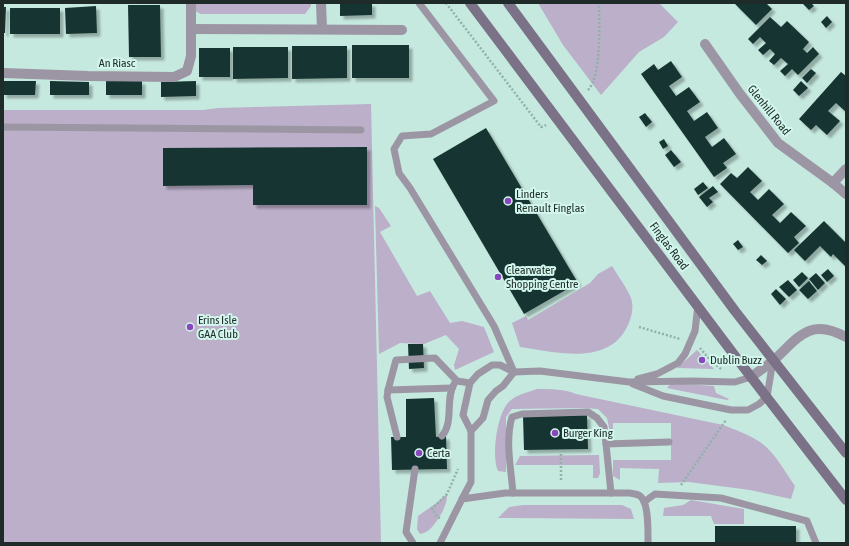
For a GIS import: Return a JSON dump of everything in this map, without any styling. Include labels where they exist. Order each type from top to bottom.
[{"type":"main road","name":"Finglas Road","points":[[508,3],[735,312],[846,453]]},
{"type":"main road","name":"Finglas Road","points":[[474,4],[558,122],[846,500]]},
{"type":"street","name":"An Riasc","points":[[3,73],[88,76],[174,76],[187,71],[191,56],[191,3]]},
{"type":"street","points":[[321,3],[322,29]]},
{"type":"street","points":[[191,29],[402,30]]},
{"type":"street","name":"Glenhill Road","points":[[705,44],[740,94],[778,143],[834,183],[846,194]]},
{"type":"street","points":[[834,183],[846,169]]},
{"type":"street","points":[[751,377],[773,360],[794,340],[813,329],[824,328],[834,330],[846,337]]},
{"type":"lane","points":[[419,3],[494,101],[431,134],[402,136],[394,149],[399,173],[410,188],[494,326],[514,372]]},
{"type":"lane","points":[[3,127],[361,130]]},
{"type":"lane","points":[[629,382],[657,374],[678,363],[685,354],[695,331],[698,305]]},
{"type":"lane","points":[[397,437],[387,398],[396,360],[435,358],[457,381],[470,383]]},
{"type":"lane","points":[[629,382],[663,396],[731,410],[748,410],[759,404],[767,397],[773,360]]},
{"type":"lane","points":[[440,543],[471,482],[471,431],[463,415],[470,383],[478,374],[492,365],[500,364],[514,372],[540,371],[629,382],[735,382],[751,377]]},
{"type":"lane","points":[[471,431],[483,418],[488,400],[503,386],[514,372]]},
{"type":"lane","points":[[442,436],[447,430],[450,391],[457,381]]},
{"type":"lane","points":[[388,390],[452,388]]},
{"type":"lane","points":[[513,493],[509,442],[512,417],[522,414],[588,412],[597,418],[604,427],[611,493]]},
{"type":"lane","points":[[606,444],[669,442]]},
{"type":"lane","points":[[413,543],[406,532],[415,470]]},
{"type":"lane","points":[[462,499],[513,493],[630,493],[640,496],[644,502],[647,515],[648,543]]},
{"type":"lane","points":[[644,502],[655,494],[721,498],[807,521],[816,543]]},
{"type":"path","points":[[446,3],[540,127]]},
{"type":"path","points":[[579,99],[592,86],[596,70],[599,44],[599,3]]},
{"type":"path","points":[[639,327],[682,340]]},
{"type":"path","points":[[698,345],[711,362],[721,369]]},
{"type":"path","points":[[681,484],[725,422]]},
{"type":"path","points":[[561,450],[561,493]]},
{"type":"path","points":[[452,521],[437,517],[432,509],[447,494],[459,468]]},
{"type":"shaded area","points":[[193,3],[311,3],[311,6],[305,14],[201,14],[195,11]]},
{"type":"shaded area","points":[[538,3],[659,3],[678,22],[664,37],[639,52],[601,95],[563,45]]},
{"type":"shaded area","name":"Erins Isle GAA Club","points":[[371,104],[381,543],[3,543],[3,110],[203,110],[218,108]]},
{"type":"shaded area","points":[[375,206],[379,208],[391,226],[380,232],[417,296],[430,291],[450,323],[462,321],[484,327],[494,352],[455,370],[454,365],[459,349],[446,335],[424,344],[400,343],[379,354]]},
{"type":"shaded area","points":[[612,266],[625,286],[631,298],[632,305],[632,312],[628,325],[619,338],[608,347],[595,352],[580,354],[549,352],[520,347],[512,323],[526,316],[528,320],[590,283],[598,274]]},
{"type":"shaded area","points":[[697,350],[714,369],[677,368]]},
{"type":"shaded area","points":[[671,383],[714,386],[716,393],[729,399],[727,400],[667,388]]},
{"type":"shaded area","points":[[537,389],[567,391],[723,425],[742,432],[765,446],[779,462],[795,486],[791,499],[750,490],[689,482],[658,483],[659,469],[620,468],[620,480],[613,476],[613,460],[671,460],[671,423],[613,423],[613,433],[610,433],[607,418],[598,409],[512,409],[506,417],[506,472],[498,471],[495,445],[502,413],[506,405],[511,400]]},
{"type":"shaded area","points":[[599,455],[600,473],[598,478],[593,478],[593,465],[515,465],[520,456]]},
{"type":"shaded area","points":[[447,494],[444,508],[435,523],[429,530],[420,534],[417,529],[418,516]]},
{"type":"shaded area","points":[[691,500],[744,509],[744,524],[714,524],[711,516],[663,516],[664,508],[683,505]]},
{"type":"shaded area","points":[[523,505],[622,505],[631,509],[634,519],[498,518],[509,507]]},
{"type":"building","points":[[340,3],[372,3],[372,15],[340,16]]},
{"type":"building","points":[[734,3],[766,3],[772,9],[756,25]]},
{"type":"building","points":[[802,3],[811,3],[814,6],[809,10]]},
{"type":"building","points":[[128,5],[160,5],[161,57],[129,57]]},
{"type":"building","points":[[96,6],[97,33],[66,34],[65,8]]},
{"type":"building","points":[[3,7],[6,7],[5,33],[3,33]]},
{"type":"building","points":[[10,8],[60,8],[60,34],[10,34]]},
{"type":"building","points":[[827,16],[832,22],[826,28],[821,22]]},
{"type":"building","points":[[770,17],[781,27],[787,21],[809,42],[803,49],[807,53],[813,47],[819,54],[798,75],[792,69],[785,76],[780,71],[788,64],[781,58],[774,65],[769,61],[775,54],[770,49],[763,55],[758,50],[766,43],[760,37],[753,44],[748,39]]},
{"type":"building","points":[[352,45],[409,45],[409,78],[352,78]]},
{"type":"building","points":[[292,46],[347,46],[347,78],[292,79]]},
{"type":"building","points":[[233,47],[288,47],[288,78],[233,79]]},
{"type":"building","points":[[199,48],[230,48],[230,77],[199,77]]},
{"type":"building","points":[[671,61],[682,77],[669,86],[676,96],[689,87],[700,102],[687,111],[694,121],[707,112],[718,128],[705,137],[712,147],[724,138],[736,154],[723,163],[727,168],[714,177],[641,74],[654,64],[658,70]]},
{"type":"building","points":[[811,69],[816,73],[807,83],[802,78]]},
{"type":"building","points":[[841,72],[846,76],[846,112],[836,103],[828,111],[840,121],[827,135],[816,125],[811,130],[799,119]]},
{"type":"building","points":[[3,81],[36,81],[35,95],[3,95]]},
{"type":"building","points":[[50,81],[89,82],[89,95],[50,95]]},
{"type":"building","points":[[106,81],[142,81],[142,95],[106,95]]},
{"type":"building","points":[[196,81],[196,96],[161,97],[161,82]]},
{"type":"building","points":[[801,81],[808,88],[799,96],[793,90]]},
{"type":"building","points":[[645,113],[652,122],[646,127],[639,117]]},
{"type":"building","points":[[486,128],[578,283],[524,314],[433,159]]},
{"type":"building","points":[[664,139],[668,146],[663,149],[659,142]]},
{"type":"building","points":[[367,147],[367,205],[253,205],[253,185],[163,186],[163,148]]},
{"type":"building","points":[[671,150],[681,162],[674,167],[665,155]]},
{"type":"building","points":[[748,167],[762,181],[750,192],[758,200],[769,189],[784,204],[772,215],[780,223],[791,212],[806,226],[794,237],[799,243],[788,253],[720,184],[731,173],[737,178]]},
{"type":"building","points":[[703,182],[708,188],[698,195],[694,189]]},
{"type":"building","points":[[713,186],[718,192],[709,198],[713,202],[707,207],[699,197]]},
{"type":"building","points":[[824,221],[846,243],[846,267],[833,254],[831,257],[820,246],[805,261],[794,250]]},
{"type":"building","points":[[738,240],[743,247],[738,250],[733,244]]},
{"type":"building","points":[[761,255],[767,261],[762,265],[756,260]]},
{"type":"building","points":[[828,269],[834,276],[827,282],[821,275]]},
{"type":"building","points":[[802,272],[808,278],[799,287],[793,280]]},
{"type":"building","points":[[816,273],[825,283],[818,290],[809,279]]},
{"type":"building","points":[[788,280],[797,290],[789,297],[779,287]]},
{"type":"building","points":[[809,281],[817,291],[808,299],[799,290]]},
{"type":"building","points":[[776,289],[786,299],[780,305],[771,294]]},
{"type":"building","points":[[408,344],[423,344],[424,368],[409,369]]},
{"type":"building","name":"Certa","points":[[434,398],[436,437],[446,436],[447,469],[392,470],[391,437],[406,437],[406,399]]},
{"type":"building","name":"Burger King","points":[[587,415],[588,449],[524,450],[523,416]]},
{"type":"building","points":[[715,526],[796,526],[796,543],[715,543]]},
{"type":"place","name":"Linders Renault Finglas","points":[[508,201]]},
{"type":"place","name":"Clearwater Shopping Centre","points":[[498,277]]},
{"type":"place","name":"Erins Isle GAA Club","points":[[190,327]]},
{"type":"place","name":"Dublin Buzz","points":[[702,360]]},
{"type":"place","name":"Burger King","points":[[555,433]]},
{"type":"place","name":"Certa","points":[[419,453]]}]
